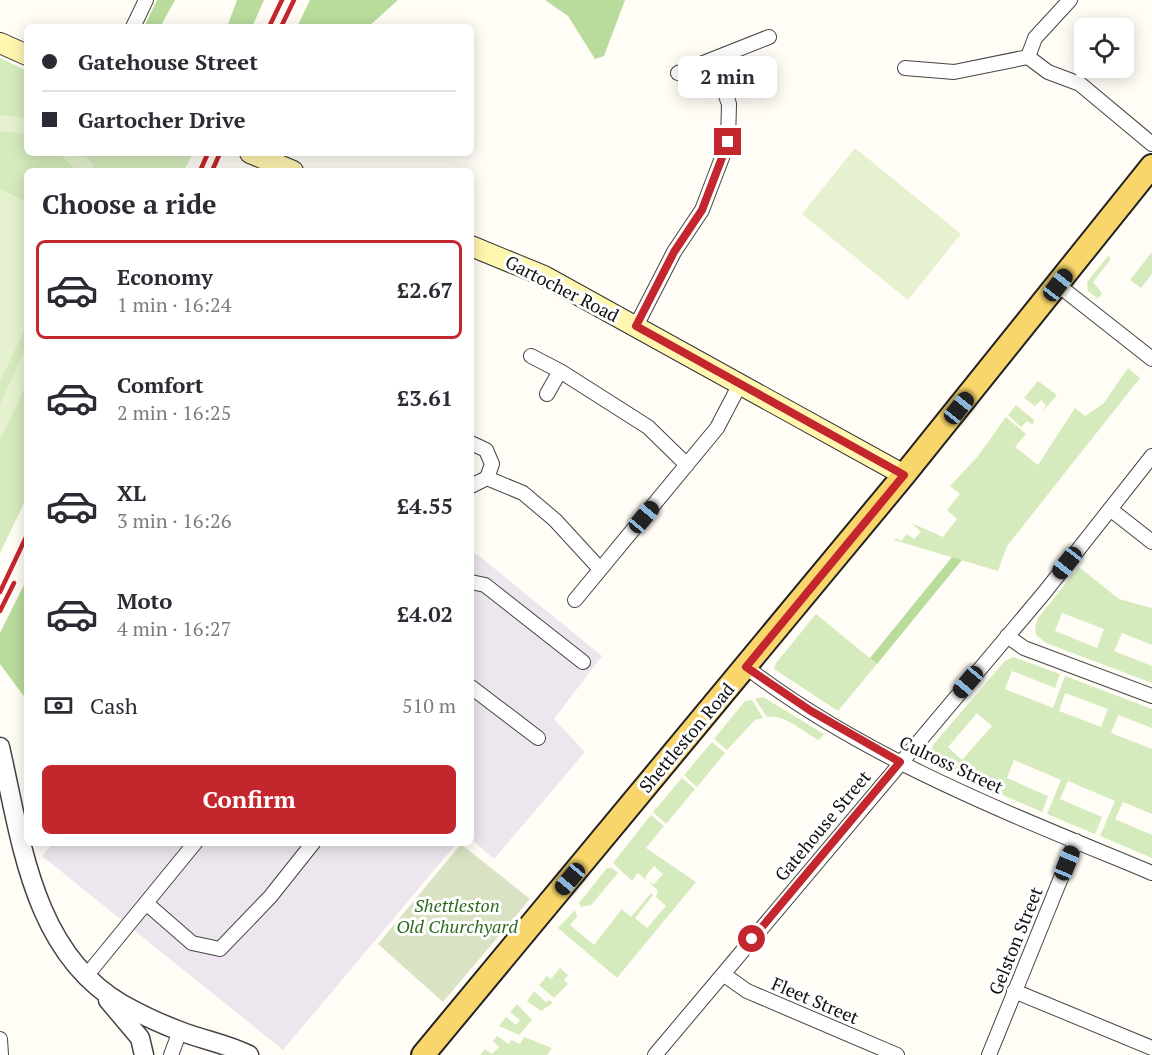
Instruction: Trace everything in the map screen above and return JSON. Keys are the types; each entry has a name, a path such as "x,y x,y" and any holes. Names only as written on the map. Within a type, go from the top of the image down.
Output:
{"main road":[{"path":"0,43 24,54"},
{"path":"257,156 286,168"},
{"name":"Shettleston Road","path":"423,1055 904,475 1152,166"},
{"name":"Gartocher Road","path":"474,247 544,276 904,475"}],"street":[{"path":"134,24 146,0"},
{"path":"1028,57 1035,38 1070,0"},
{"path":"678,73 769,37"},
{"path":"905,68 954,72 1028,57 1048,72 1080,84 1152,144"},
{"path":"636,326 674,252 702,210 728,142 729,104 713,60"},
{"path":"1058,285 1152,359"},
{"path":"531,356 560,371 648,427 687,465"},
{"path":"547,394 560,371"},
{"path":"575,600 717,428 740,384"},
{"path":"474,444 481,445 490,456 491,471 487,478 474,484"},
{"name":"Gatehouse Street","path":"655,1055 1007,636 1152,456"},
{"path":"487,478 522,493 555,520 600,568"},
{"path":"1110,509 1152,542"},
{"path":"474,583 485,585 583,662"},
{"path":"1007,636 1032,651 1152,696"},
{"name":"Culross Street","path":"746,667 826,720 900,762 952,788 1152,873"},
{"path":"474,689 538,738"},
{"path":"0,747 30,879 51,931 140,1038 144,1055"},
{"name":"Gelston Street","path":"989,1055 1076,841"},
{"path":"87,975 193,846"},
{"path":"146,903 192,943 220,949 270,897 311,846"},
{"name":"Fleet Street","path":"723,974 747,991 897,1055"},
{"path":"87,975 121,1003 180,1031 249,1055"},
{"path":"1014,992 1152,1048"},
{"path":"171,1055 180,1031"},
{"path":"0,1039 1,1055"}],"shaded area":[{"path":"474,554 478,555 602,656 554,719 585,752 494,859 474,842"},
{"path":"50,846 454,846 283,1050 42,856"}],"green space":[{"path":"157,0 175,0 162,24 145,24"},
{"path":"237,0 264,0 253,24 228,24"},
{"path":"310,0 398,0 371,24 298,24"},
{"path":"545,0 625,0 604,56 595,59 568,16"},
{"path":"0,58 24,70 24,156 192,156 186,168 24,168 24,503 0,553"},
{"path":"0,115 24,118 24,134 0,131"},
{"path":"855,148 961,234 908,300 802,214"},
{"path":"62,156 85,156 93,164 94,168 74,168"},
{"path":"0,189 24,201 24,331 0,381"},
{"path":"1152,252 1152,274 1141,288 1130,280"},
{"path":"1108,256 1111,259 1093,282 1102,293 1098,299 1088,291 1087,282"},
{"path":"24,352 24,390 0,439 0,404"},
{"path":"1128,368 1140,378 1007,546 998,571 894,540 896,538 901,541 907,534 914,539 921,532 911,523 943,537 957,519 947,510 960,494 950,486 978,456 1006,417 1026,434 1015,447 1038,465 1075,408 1085,416 1103,404"},
{"path":"1038,381 1057,395 1043,411 1046,405 1041,400 1035,406 1024,398"},
{"path":"1016,405 1034,420 1033,425 1027,421 1021,427 1008,415"},
{"path":"952,557 962,560 877,664 870,658"},
{"path":"1079,567 1119,599 1152,608 1152,645 1122,633 1114,651 1152,666 1152,683 1046,643 1036,635 1035,627 1038,618","holes":["1062,613 1104,629 1097,648 1055,631"]},
{"path":"24,585 24,696 0,664 0,633"},
{"path":"816,614 877,664 838,711 774,669 776,663"},
{"path":"1013,657 1060,674 1055,688 1012,671 1005,689 1053,708 1065,676 1152,709 1152,728 1118,715 1111,733 1152,749 1152,814 1123,802 1115,819 1152,835 1152,858 1100,836 1115,801 1068,781 1060,799 1102,817 1095,834 1047,814 1061,780 1014,760 1007,778 1048,796 1042,812 963,778 932,760 930,753 933,745 1004,662","holes":["1065,693 1108,709 1101,727 1059,711","977,713 992,726 962,760 948,747"]},
{"path":"763,697 824,734 819,740 781,718 767,717 755,699"},
{"path":"752,700 763,718 755,720 727,750 714,739 745,701"},
{"path":"712,742 725,753 697,787 684,775"},
{"path":"682,778 695,789 666,824 653,812"},
{"path":"651,815 664,826 646,848 696,882 617,978 558,928 575,910 577,917 570,925 594,945 622,909 631,917 651,893 653,895 635,918 647,928 666,906 656,897 658,890 649,883 654,884 663,874 654,866 645,877 647,881 638,873 632,881 613,863"},
{"name":"Shettleston Old Churchyard","path":"459,846 464,846 530,899 443,1002 378,944"},
{"path":"607,868 612,868 618,873 591,905 581,907 579,903"},
{"path":"560,968 568,975 564,980 568,984 554,998 539,985 547,976 551,979"},
{"path":"534,991 546,1002 549,1000 553,1003 541,1011 527,1001"},
{"path":"517,1004 532,1020 519,1035 499,1026 506,1017 516,1025 520,1020 510,1012"},
{"path":"497,1036 509,1044 511,1040 520,1044 524,1037 552,1048 547,1055 480,1055 485,1049 492,1054 499,1047 493,1041"}],"railway":[{"path":"270,24 282,0"},
{"path":"282,24 294,0"},
{"path":"201,168 207,156"},
{"path":"213,168 219,156"},
{"path":"0,592 24,541"},
{"path":"0,611 14,583"}],"route":[{"path":"728,142 702,210 674,252 636,326 904,475 746,667 811,711 900,762 752,939"}]}
